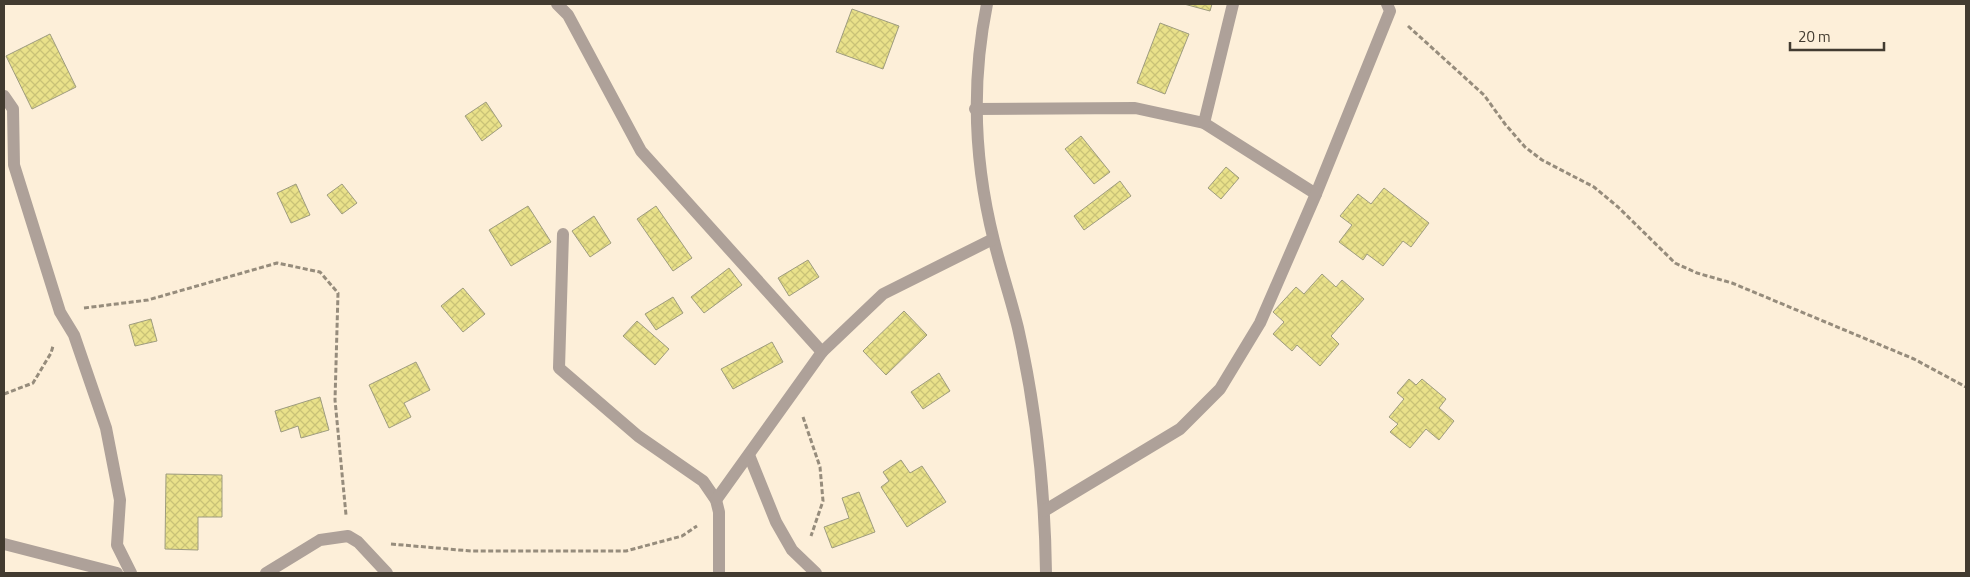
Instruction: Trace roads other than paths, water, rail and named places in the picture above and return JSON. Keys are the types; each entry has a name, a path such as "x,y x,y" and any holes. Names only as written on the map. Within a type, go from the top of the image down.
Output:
{"street":[{"path":"556,4 568,15 641,151 822,352"},
{"path":"988,4 975,109 979,165 993,239 1018,327 1030,392 1044,511 1046,573"},
{"path":"1204,123 1233,4"},
{"path":"1044,511 1180,429 1220,388 1260,323 1316,194 1389,7"},
{"path":"4,96 13,109 14,166 60,312 74,335 106,428 120,500 117,545 131,573"},
{"path":"975,109 1135,108 1204,123 1316,194"},
{"path":"563,234 559,368 638,436 703,481 717,506 719,573"},
{"path":"717,506 793,390 822,352 883,294 993,239"},
{"path":"749,455 776,522 792,550 816,573"},
{"path":"266,573 320,540 353,539 387,573"},
{"path":"4,544 117,573"}]}
